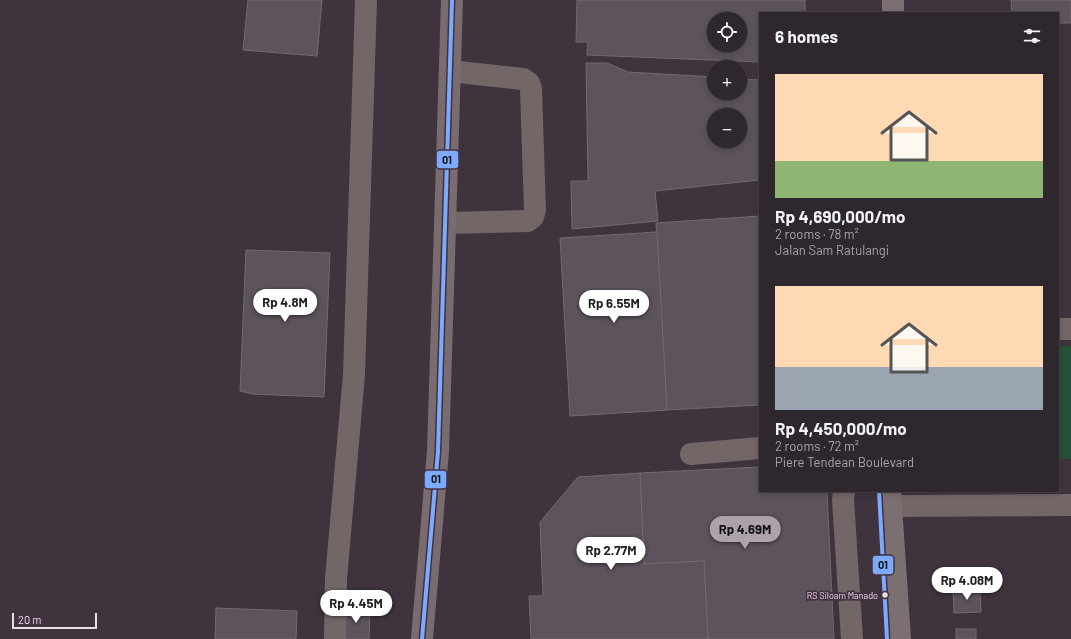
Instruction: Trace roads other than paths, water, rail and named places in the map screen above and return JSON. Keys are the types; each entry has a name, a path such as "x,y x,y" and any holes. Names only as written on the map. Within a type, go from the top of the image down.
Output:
{"highway":[{"path":"422,639 438,451 452,0"}],"main road":[{"path":"879,0 879,12"},
{"path":"893,0 893,12"},
{"path":"887,496 887,639"},
{"path":"887,496 900,639"}],"lane":[{"path":"335,639 336,579 354,374 366,0"},
{"path":"445,222 528,221 533,217 535,210 531,89 528,83 523,79 518,78 450,72"},
{"path":"1059,329 1071,329"},
{"path":"691,454 759,448"},
{"path":"844,492 843,500 852,639"},
{"path":"887,496 1071,505"}],"place":[{"name":"RS Siloam Manado","path":"885,595"}]}
